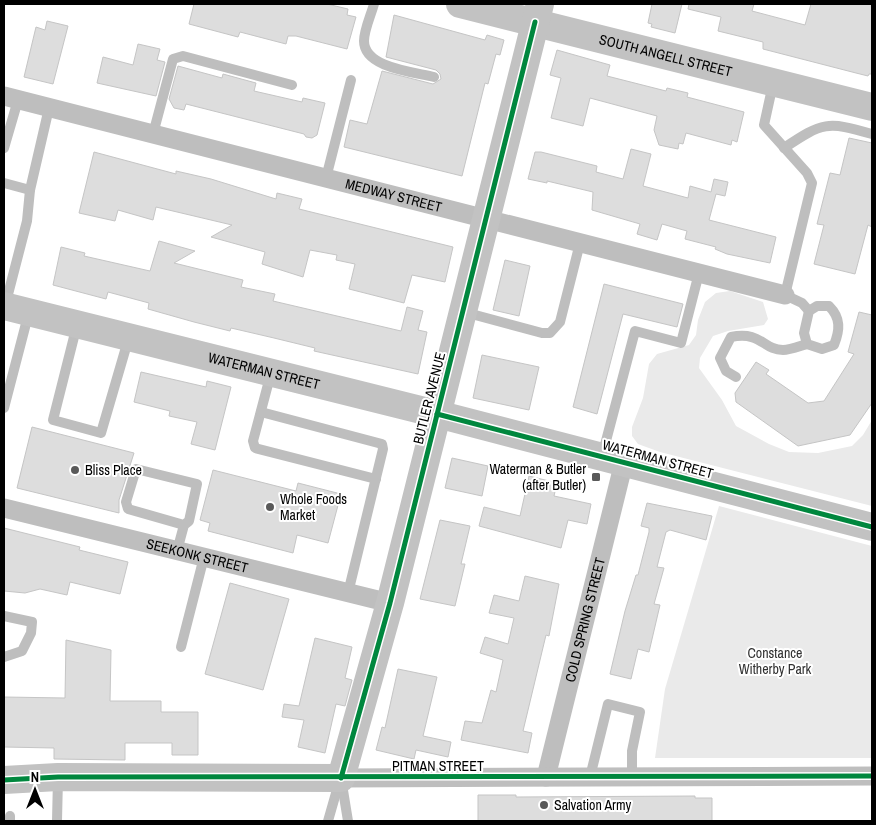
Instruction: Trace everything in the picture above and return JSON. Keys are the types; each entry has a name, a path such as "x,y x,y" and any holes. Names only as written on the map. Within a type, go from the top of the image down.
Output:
{"main road":[{"name":"SOUTH ANGELL STREET","path":"460,4 538,13 774,82 872,107"},
{"name":"BUTLER AVENUE","path":"340,778 390,603 538,13"},
{"name":"WATERMAN STREET","path":"13,308 437,414 872,526"},
{"name":"PITMAN STREET","path":"4,780 58,778 340,778"}],"street":[{"name":"MEDWAY STREET","path":"11,98 785,295"},
{"name":"COLD SPRING STREET","path":"546,777 613,459"},
{"name":"SEEKONK STREET","path":"4,508 390,603"},
{"name":"PITMAN STREET","path":"340,778 872,776"}],"lane":[{"path":"374,4 364,41 367,54 379,64 434,77"},
{"path":"153,134 173,59 183,56 292,84"},
{"path":"326,178 351,80"},
{"path":"774,82 764,122 765,129 807,173 812,183 785,295 802,304 809,311"},
{"path":"4,148 11,98"},
{"path":"4,408 13,308 30,190 49,108"},
{"path":"784,148 822,126 837,125 872,134"},
{"path":"4,183 30,190"},
{"path":"463,312 542,333 550,333 560,322 580,243"},
{"path":"613,459 635,331 681,343 699,274"},
{"path":"736,378 726,371 720,358 731,337 743,334 758,338 771,346 783,350 807,344 822,350 834,345 838,333 838,320 829,306 816,306 809,311 804,333 807,344"},
{"path":"78,324 53,420 101,433 129,337"},
{"path":"271,372 254,441 254,448 376,479"},
{"path":"261,412 382,444 383,449 348,593"},
{"path":"177,551 184,525 189,521 197,488 195,482 136,469 126,502 128,509 184,525"},
{"path":"181,647 204,557"},
{"path":"4,616 32,622 31,632 22,651 4,657"},
{"path":"590,777 608,704 640,712 632,751 632,777"},
{"path":"57,821 58,778"},
{"path":"328,821 340,778"},
{"path":"340,778 348,821"}],"green space":[{"path":"730,291 763,302 768,319 764,325 728,331 713,336 700,358 699,368 722,400 736,426 769,444 789,452 818,453 852,446 863,435 872,420 872,506 660,452 638,444 632,436 632,427 643,398 649,364 657,354 689,345 696,335 698,320 705,302 716,293"},
{"name":"Constance Witherby Park","path":"719,506 872,546 872,758 655,758 665,689"}],"building":[{"path":"194,4 327,4 348,9 347,15 356,17 347,49 296,36 288,36 286,44 240,32 238,37 189,24"},
{"path":"652,4 682,4 675,33 651,27 652,24 648,23"},
{"path":"689,4 754,4 752,11 805,25 811,4 872,4 872,74 868,76 763,49 763,42 718,31 721,17 688,9"},
{"path":"394,15 485,40 487,35 504,40 500,55 496,54 488,84 485,83 462,176 344,147 350,120 367,124 382,71 433,84 441,79 440,74 436,70 386,57"},
{"path":"47,21 68,26 53,84 24,77 36,27 45,30"},
{"path":"138,44 160,49 157,60 165,62 156,96 97,83 103,57 133,65"},
{"path":"557,50 610,65 607,76 666,91 667,88 688,93 687,97 744,112 737,142 732,140 731,145 686,133 683,144 679,143 678,149 659,145 654,130 657,116 590,98 583,126 551,118 561,78 550,75"},
{"path":"178,66 222,78 223,74 256,83 254,91 302,102 303,98 325,103 317,135 312,138 306,137 304,134 186,104 184,110 174,108 169,99"},
{"path":"849,138 872,143 872,227 868,225 855,274 814,264 824,225 817,224 830,173 840,175"},
{"path":"631,149 651,154 643,186 688,198 690,186 711,192 714,179 728,182 725,196 716,194 709,220 776,237 770,263 727,254 715,249 716,247 685,239 687,231 662,224 657,240 637,234 640,224 592,210 593,192 547,181 547,183 528,179 535,152 541,152 597,166 596,172 623,179"},
{"path":"94,152 176,174 176,171 211,179 276,199 277,193 302,199 299,209 453,247 445,282 412,275 404,303 349,289 355,264 336,260 337,255 310,250 303,277 262,264 265,252 211,237 232,225 156,207 153,220 118,210 115,221 79,213"},
{"path":"159,241 195,251 174,263 243,280 241,287 275,294 273,301 401,331 407,307 423,311 418,330 427,332 418,374 314,351 315,348 231,328 230,331 194,322 148,309 149,303 108,292 106,299 53,285 61,247 85,253 84,256 150,271"},
{"path":"505,260 530,266 519,316 493,310"},
{"path":"604,284 683,304 677,327 623,314 597,414 573,407"},
{"path":"859,312 872,315 872,403 850,435 798,446 736,402 735,393 756,362 769,370 766,374 808,403 824,401 854,354 848,352"},
{"path":"482,355 539,367 529,410 473,398"},
{"path":"141,372 206,387 207,381 231,387 215,450 191,444 197,422 169,416 170,411 134,402"},
{"name":"Bliss Place","path":"32,427 134,453 119,500 119,513 17,488"},
{"path":"452,458 488,466 482,496 445,488"},
{"name":"Whole Foods Market","path":"213,470 296,491 298,483 341,494 328,543 297,535 293,553 208,531 210,523 200,520"},
{"path":"529,476 557,483 554,496 591,504 587,524 568,520 561,548 479,526 484,507 520,516"},
{"path":"647,503 712,516 706,540 670,530 666,532 657,567 664,568 654,604 660,605 649,652 638,649 631,679 610,674 625,611 636,575 638,575 649,532 649,528 641,526"},
{"path":"440,520 470,526 461,564 465,564 455,606 420,599"},
{"path":"4,528 80,547 79,550 128,562 120,594 70,582 67,595 40,589 25,593 4,591"},
{"path":"525,576 559,584 549,636 546,635 523,731 532,733 528,753 461,740 465,721 482,723 491,690 496,692 503,660 480,653 485,637 508,644 514,618 489,613 494,595 519,601"},
{"path":"230,583 289,599 263,690 205,674"},
{"path":"315,638 352,647 345,678 352,680 345,706 336,704 325,753 298,747 304,720 282,717 284,704 299,706"},
{"path":"66,640 111,650 110,701 161,701 161,712 198,712 198,755 172,755 172,743 125,743 125,760 54,759 54,748 4,747 4,697 65,698"},
{"path":"398,669 437,677 423,736 451,742 448,757 416,750 414,759 376,750 382,727 385,728"},
{"path":"478,795 516,795 516,797 695,796 695,798 712,798 712,821 478,821"}],"cycle path":[{"path":"341,778 390,603 535,22"},
{"path":"437,414 872,527"},
{"path":"4,780 58,777 872,776"}],"place":[{"name":"Bliss Place","path":"75,470"},
{"name":"Waterman & Butler (after Butler)","path":"596,477"},
{"name":"Whole Foods Market","path":"270,507"},
{"name":"Salvation Army","path":"544,805"}]}
